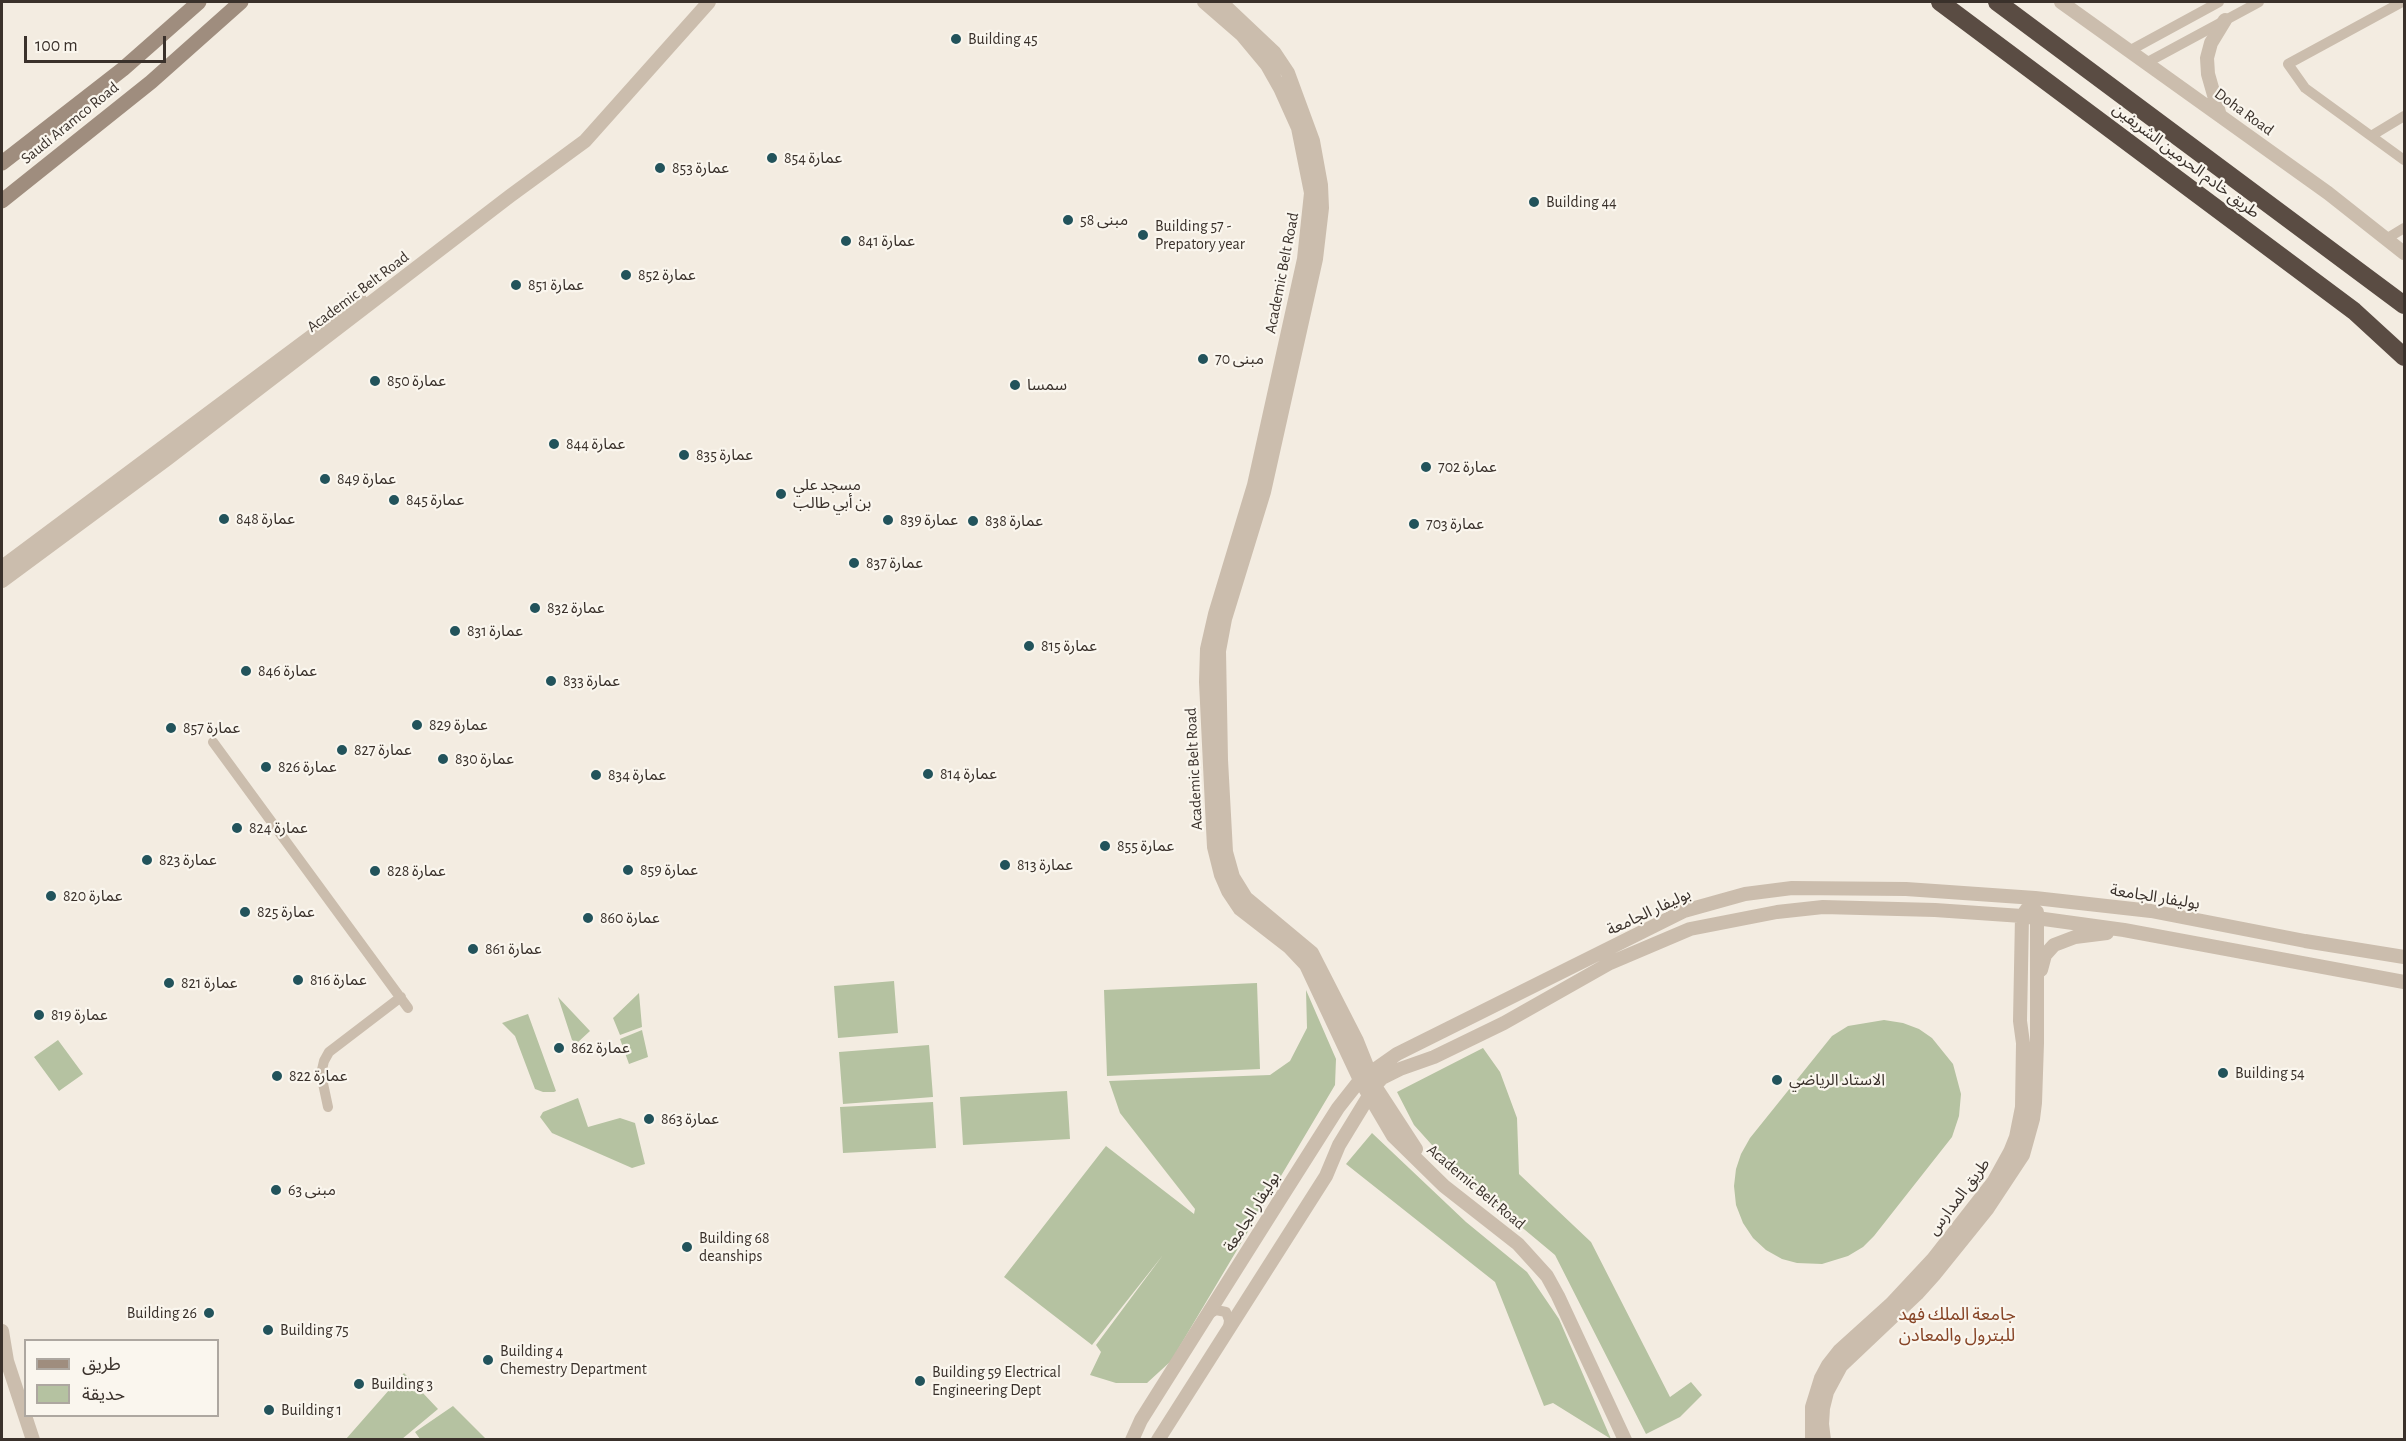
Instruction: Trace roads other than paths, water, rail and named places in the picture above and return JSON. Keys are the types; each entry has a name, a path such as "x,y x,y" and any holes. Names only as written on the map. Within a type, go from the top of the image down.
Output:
{"highway":[{"path":"1933,2 1989,38"},
{"name":"طريق خادم الحرمين الشريفين","path":"1940,2 2344,304 2404,357"},
{"name":"طريق خادم الحرمين الشريفين","path":"1997,2 2404,304"}],"main road":[{"name":"Saudi Aramco Road","path":"2,163 123,69 199,2"},
{"name":"Saudi Aramco Road","path":"2,201 151,82 241,2"}],"street":[{"name":"Academic Belt Road","path":"2,567 567,147 589,128 700,2"},
{"name":"Academic Belt Road","path":"2,581 585,141 709,2"},
{"name":"Academic Belt Road","path":"1204,2 1242,35 1267,66 1280,88 1298,128 1311,193 1309,229 1304,259 1249,506 1215,614 1207,649 1206,682 1214,847 1221,875 1240,909 1289,947 1306,965 1394,1136 1444,1186 1518,1244 1547,1276 1612,1407 1625,1440"},
{"name":"Academic Belt Road","path":"1221,2 1274,52 1288,73 1313,141 1321,185 1322,208 1316,259 1264,492 1225,619 1219,651 1226,852 1233,877 1246,898 1312,953 1357,1041 1368,1083 1421,1155 1496,1220 1519,1236 1546,1263 1579,1322 1635,1440"},
{"name":"Doha Road","path":"2061,2 2328,193 2404,253"},
{"path":"2146,63 2259,2"},
{"path":"2402,2 2288,64 2305,88 2404,160"},
{"path":"2129,51 2210,3"},
{"path":"2220,116 2208,74 2207,58 2211,43 2225,20"},
{"path":"2371,136 2404,116"},
{"path":"2386,239 2404,228"},
{"path":"213,742 408,1008"},
{"name":"بوليفار الجامعة","path":"1132,1440 1206,1316 1338,1108 1368,1083 1397,1054 1684,911 1744,894 1792,888 1906,889 2035,898 2151,911 2305,941 2404,957"},
{"path":"2022,916 2035,898"},
{"path":"1824,1440 1823,1408 1827,1392 1841,1366 1934,1275 1994,1201 2023,1155 2035,1103 2038,984 2035,898"},
{"name":"بوليفار الجامعة","path":"1158,1440 1326,1176 1368,1083 1434,1057 1504,1023 1610,963 1690,929 1767,914 1823,907 1935,910 2022,916 2037,920 2124,930 2404,982"},
{"path":"1684,911 1690,929"},
{"name":"طريق المدارس","path":"1812,1440 1812,1407 1818,1386 1828,1365 1839,1351 1892,1304 1933,1259 1994,1181 2010,1152 2016,1137 2022,1107 2023,1043 2020,1021 2022,916"},
{"path":"2038,984 2045,956 2054,945 2075,937 2124,930"},
{"path":"328,1107 321,1074 324,1061 330,1052 401,997"},
{"path":"1206,1316 1216,1310 1226,1312 1229,1320 1228,1328"},
{"path":"2,1331 12,1378 24,1413"},
{"path":"2,1373 24,1440"},
{"path":"25,1417 33,1440"}],"place":[{"name":"Building 45","path":"956,39"},
{"name":"عمارة 854","path":"772,158"},
{"name":"عمارة 853","path":"660,168"},
{"name":"Building 44","path":"1534,202"},
{"name":"مبنى 58","path":"1068,220"},
{"name":"Building 57 - Prepatory year","path":"1143,235"},
{"name":"عمارة 841","path":"846,241"},
{"name":"عمارة 852","path":"626,275"},
{"name":"عمارة 851","path":"516,285"},
{"name":"مبنى 70","path":"1203,359"},
{"name":"عمارة 850","path":"375,381"},
{"name":"سمسا","path":"1015,385"},
{"name":"عمارة 844","path":"554,444"},
{"name":"عمارة 835","path":"684,455"},
{"name":"عمارة 702","path":"1426,467"},
{"name":"عمارة 849","path":"325,479"},
{"name":"مسجد علي بن أبي طالب","path":"781,494"},
{"name":"عمارة 845","path":"394,500"},
{"name":"عمارة 848","path":"224,519"},
{"name":"عمارة 839","path":"888,520"},
{"name":"عمارة 838","path":"973,521"},
{"name":"عمارة 703","path":"1414,524"},
{"name":"عمارة 837","path":"854,563"},
{"name":"عمارة 832","path":"535,608"},
{"name":"عمارة 831","path":"455,631"},
{"name":"عمارة 815","path":"1029,646"},
{"name":"عمارة 846","path":"246,671"},
{"name":"عمارة 833","path":"551,681"},
{"name":"عمارة 829","path":"417,725"},
{"name":"عمارة 857","path":"171,728"},
{"name":"عمارة 827","path":"342,750"},
{"name":"عمارة 830","path":"443,759"},
{"name":"عمارة 826","path":"266,767"},
{"name":"عمارة 814","path":"928,774"},
{"name":"عمارة 834","path":"596,775"},
{"name":"عمارة 824","path":"237,828"},
{"name":"عمارة 855","path":"1105,846"},
{"name":"عمارة 823","path":"147,860"},
{"name":"عمارة 813","path":"1005,865"},
{"name":"عمارة 859","path":"628,870"},
{"name":"عمارة 828","path":"375,871"},
{"name":"عمارة 820","path":"51,896"},
{"name":"عمارة 825","path":"245,912"},
{"name":"عمارة 860","path":"588,918"},
{"name":"عمارة 861","path":"473,949"},
{"name":"عمارة 816","path":"298,980"},
{"name":"عمارة 821","path":"169,983"},
{"name":"عمارة 819","path":"39,1015"},
{"name":"عمارة 862","path":"559,1048"},
{"name":"Building 54","path":"2223,1073"},
{"name":"عمارة 822","path":"277,1076"},
{"name":"الاستاد الرياضي","path":"1777,1080"},
{"name":"عمارة 863","path":"649,1119"},
{"name":"مبنى 63","path":"276,1190"},
{"name":"Building 68 deanships","path":"687,1247"},
{"name":"Building 26","path":"209,1313"},
{"name":"Building 75","path":"268,1330"},
{"name":"Building 4 Chemestry Department","path":"488,1360"},
{"name":"Building 59 Electrical Engineering Dept","path":"920,1381"},
{"name":"Building 3","path":"359,1384"},
{"name":"Building 1","path":"269,1410"}],"district":[{"name":"جامعة الملك فهد للبترول والمعادن","path":"1957,1325"}]}
